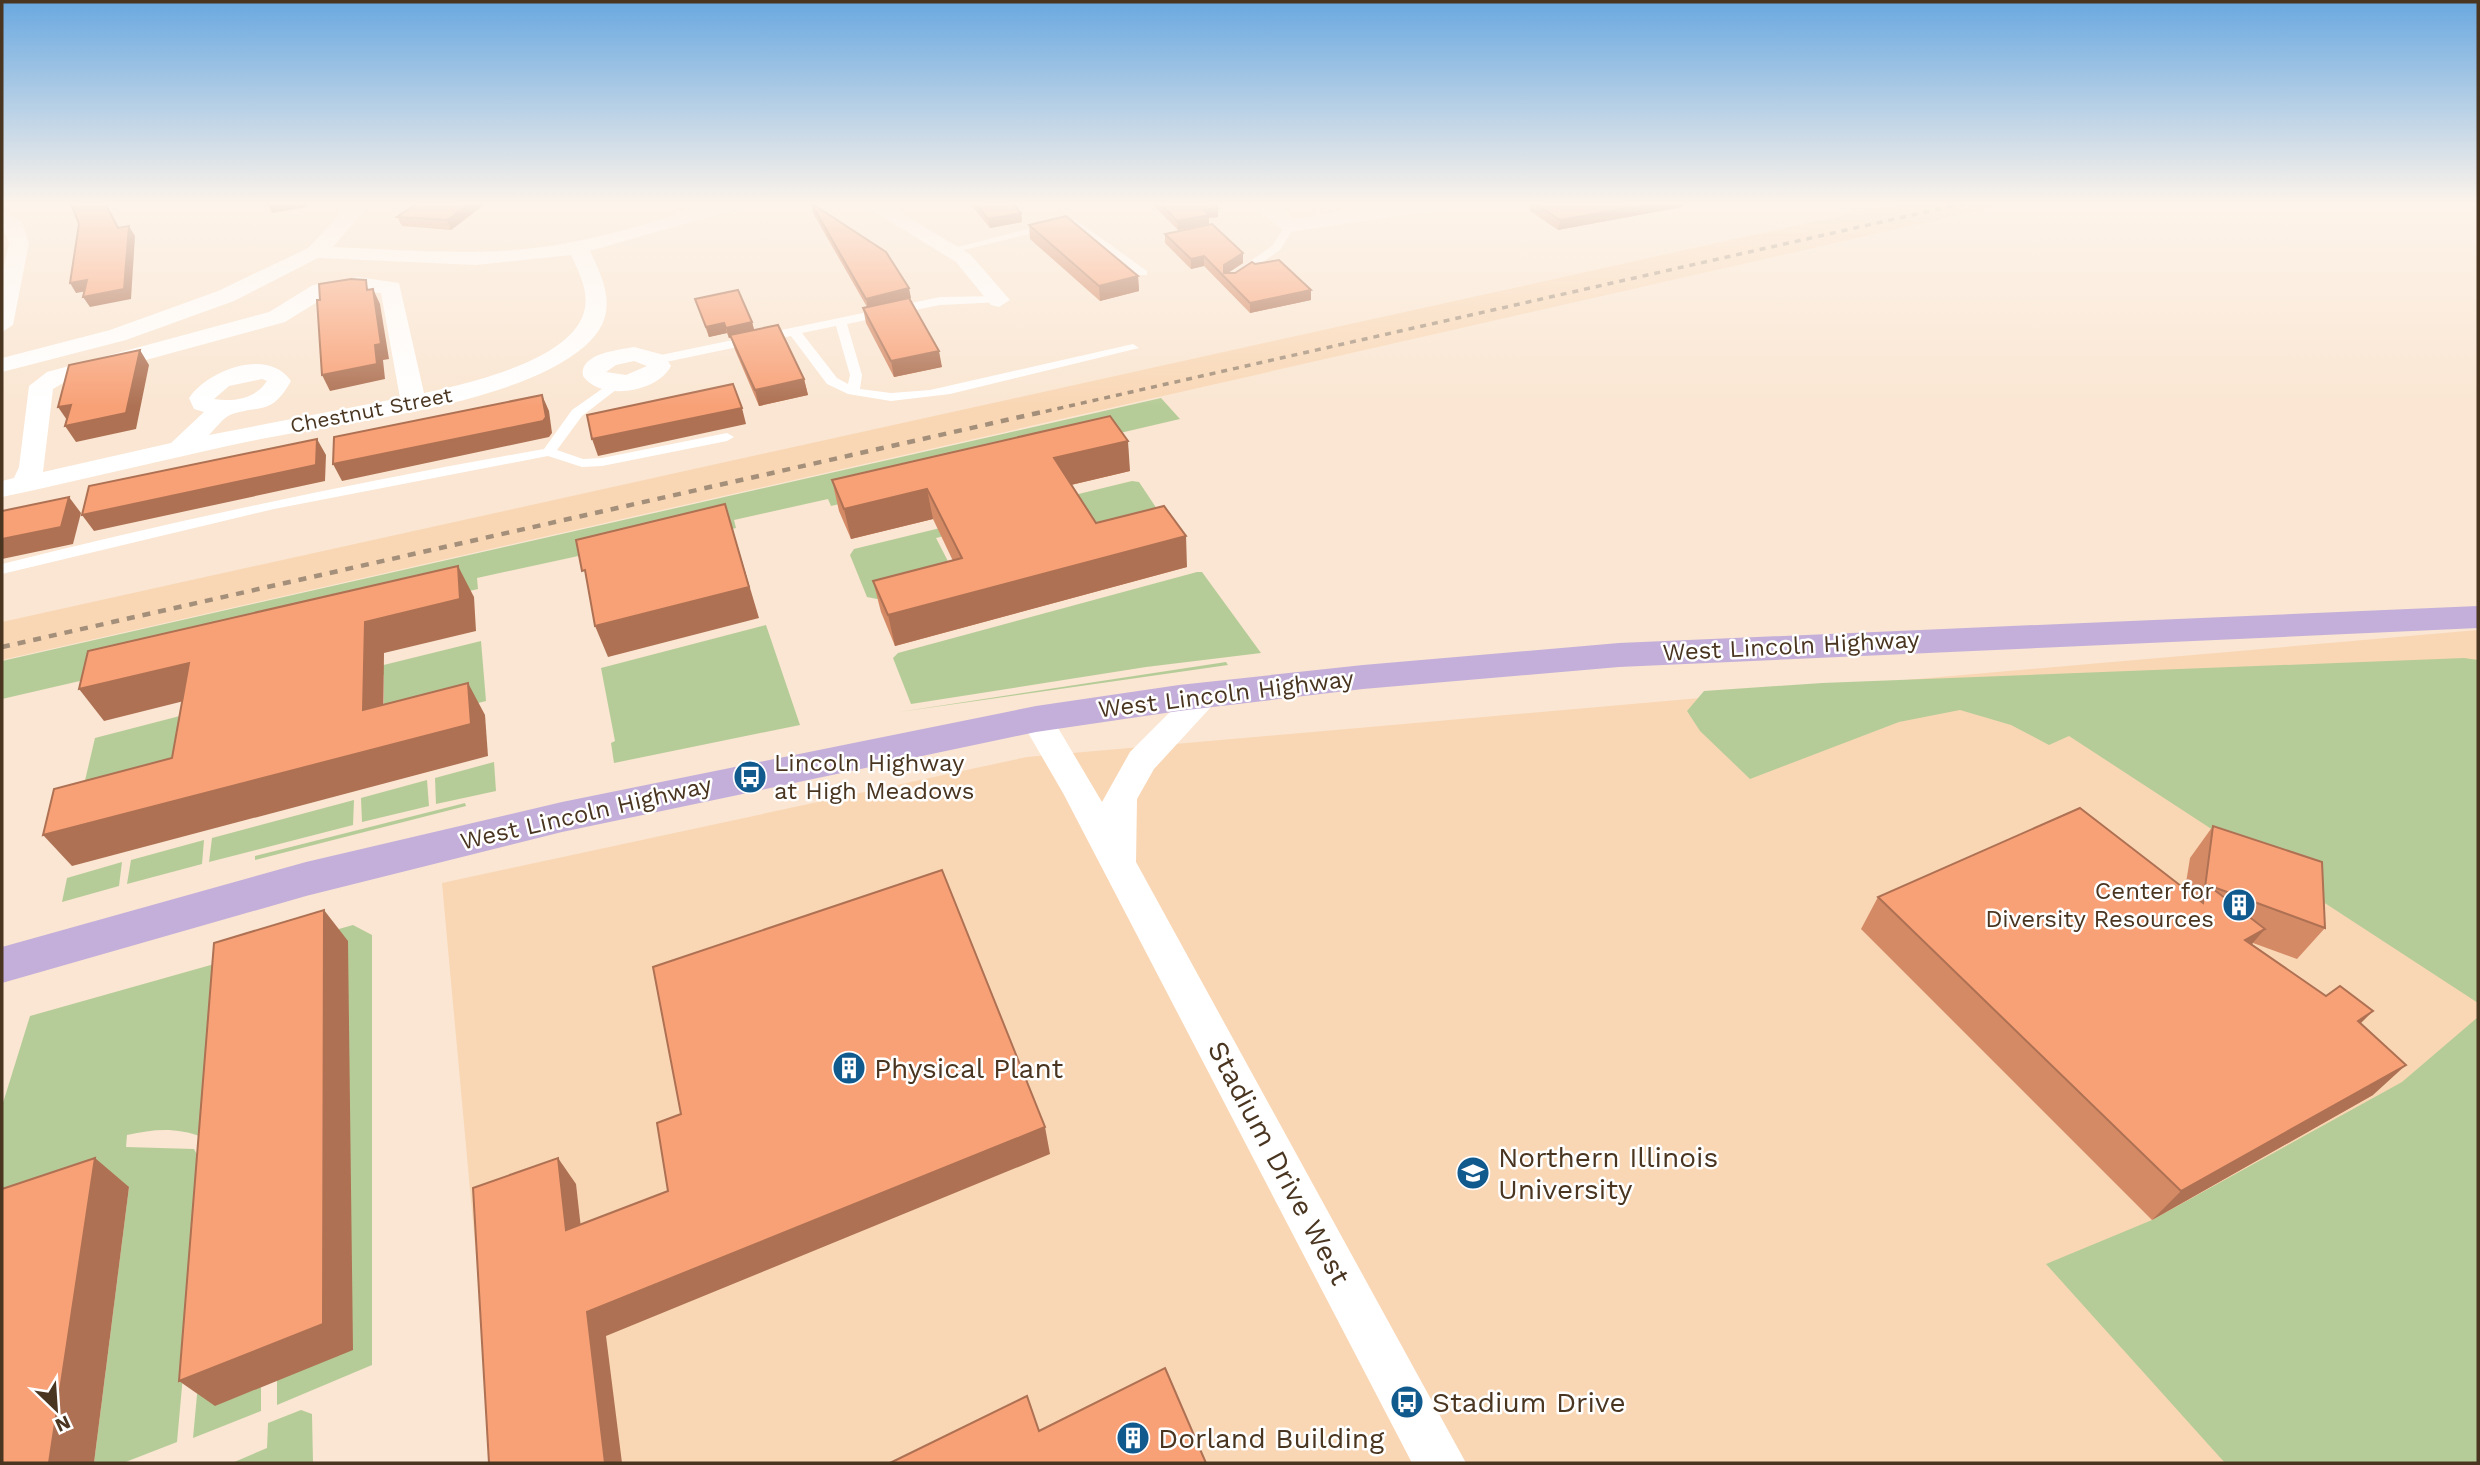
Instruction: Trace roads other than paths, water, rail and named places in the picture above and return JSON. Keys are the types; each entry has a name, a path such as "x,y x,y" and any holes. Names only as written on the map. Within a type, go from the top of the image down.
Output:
{"main road":[{"name":"West Lincoln Highway","path":"2,965 306,879 506,830 694,788 1036,719 1206,695 1363,677 1619,655 2476,619"}],"street":[{"path":"2,325 14,269"},
{"path":"2,365 157,323 226,296 280,269"},
{"name":"Chestnut Street","path":"14,487 495,382 556,356 586,331 594,319 598,300 586,269"},
{"path":"973,269 999,300"},
{"path":"14,487 32,467 41,386 56,377 277,317 309,295 339,286 376,284 391,288 412,402"},
{"path":"556,356 599,364 634,354 656,360 659,366 652,375 616,383 595,376 594,370 599,364"},
{"path":"180,449 221,409"},
{"path":"1118,863 1120,799 1142,761 1206,695"},
{"name":"Stadium Drive West","path":"1036,719 1054,745 1440,1463"}],"lane":[{"path":"1138,269 1143,273"},
{"path":"1230,279 1244,269"},
{"path":"656,360 940,301 999,300"},
{"path":"840,321 856,375 853,391"},
{"path":"793,330 832,381 869,397 891,398 937,392 1133,348"},
{"path":"549,452 577,413 616,383"},
{"path":"2,569 272,504 549,452 582,463 602,462 727,437"}],"railway":[{"path":"1034,414 1672,269"},
{"path":"2,647 1042,412"}],"place":[{"name":"Lincoln Highway at High Meadows","path":"750,777"},
{"name":"Center for Diversity Resources","path":"2239,905"},
{"name":"Physical Plant","path":"849,1068"},
{"name":"Northern Illinois University","path":"1473,1173"},
{"name":"Stadium Drive","path":"1407,1402"},
{"name":"Dorland Building","path":"1133,1438"}]}
